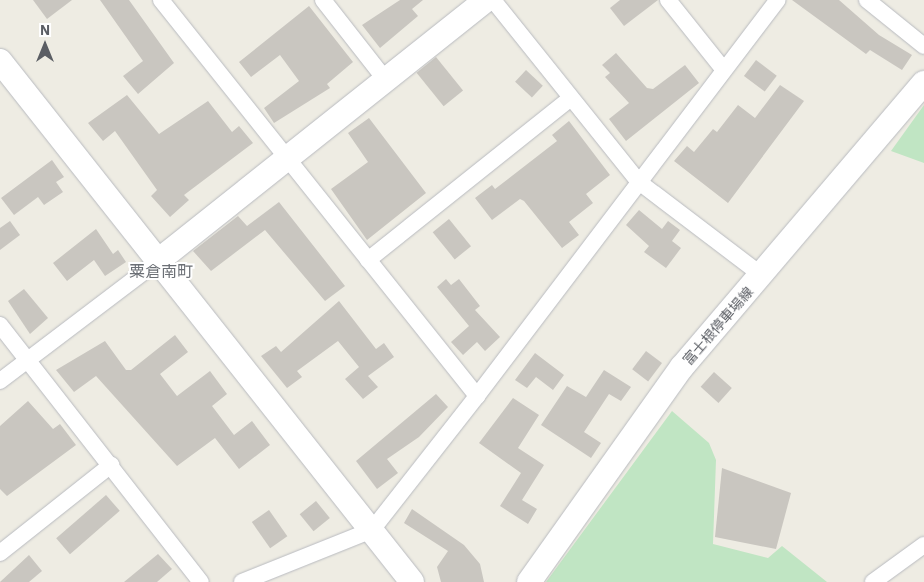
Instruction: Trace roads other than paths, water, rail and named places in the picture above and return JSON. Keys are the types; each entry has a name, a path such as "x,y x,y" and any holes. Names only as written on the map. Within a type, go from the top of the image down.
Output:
{"street":[{"path":"161,0 286,160 477,396"},
{"path":"323,0 385,79"},
{"path":"0,381 158,261 486,0"},
{"path":"493,0 570,99 639,182 763,276"},
{"path":"668,0 723,70"},
{"path":"242,582 372,530 477,396 778,0"},
{"path":"867,0 924,46"},
{"path":"0,61 412,582"},
{"name":"富士根停車場線","path":"529,582 682,367 763,276 924,83"},
{"path":"368,260 570,99"},
{"path":"0,325 201,582"},
{"path":"0,553 111,465"},
{"path":"873,582 924,545"}],"district":[{"name":"粟倉南町","path":"161,271"}]}
